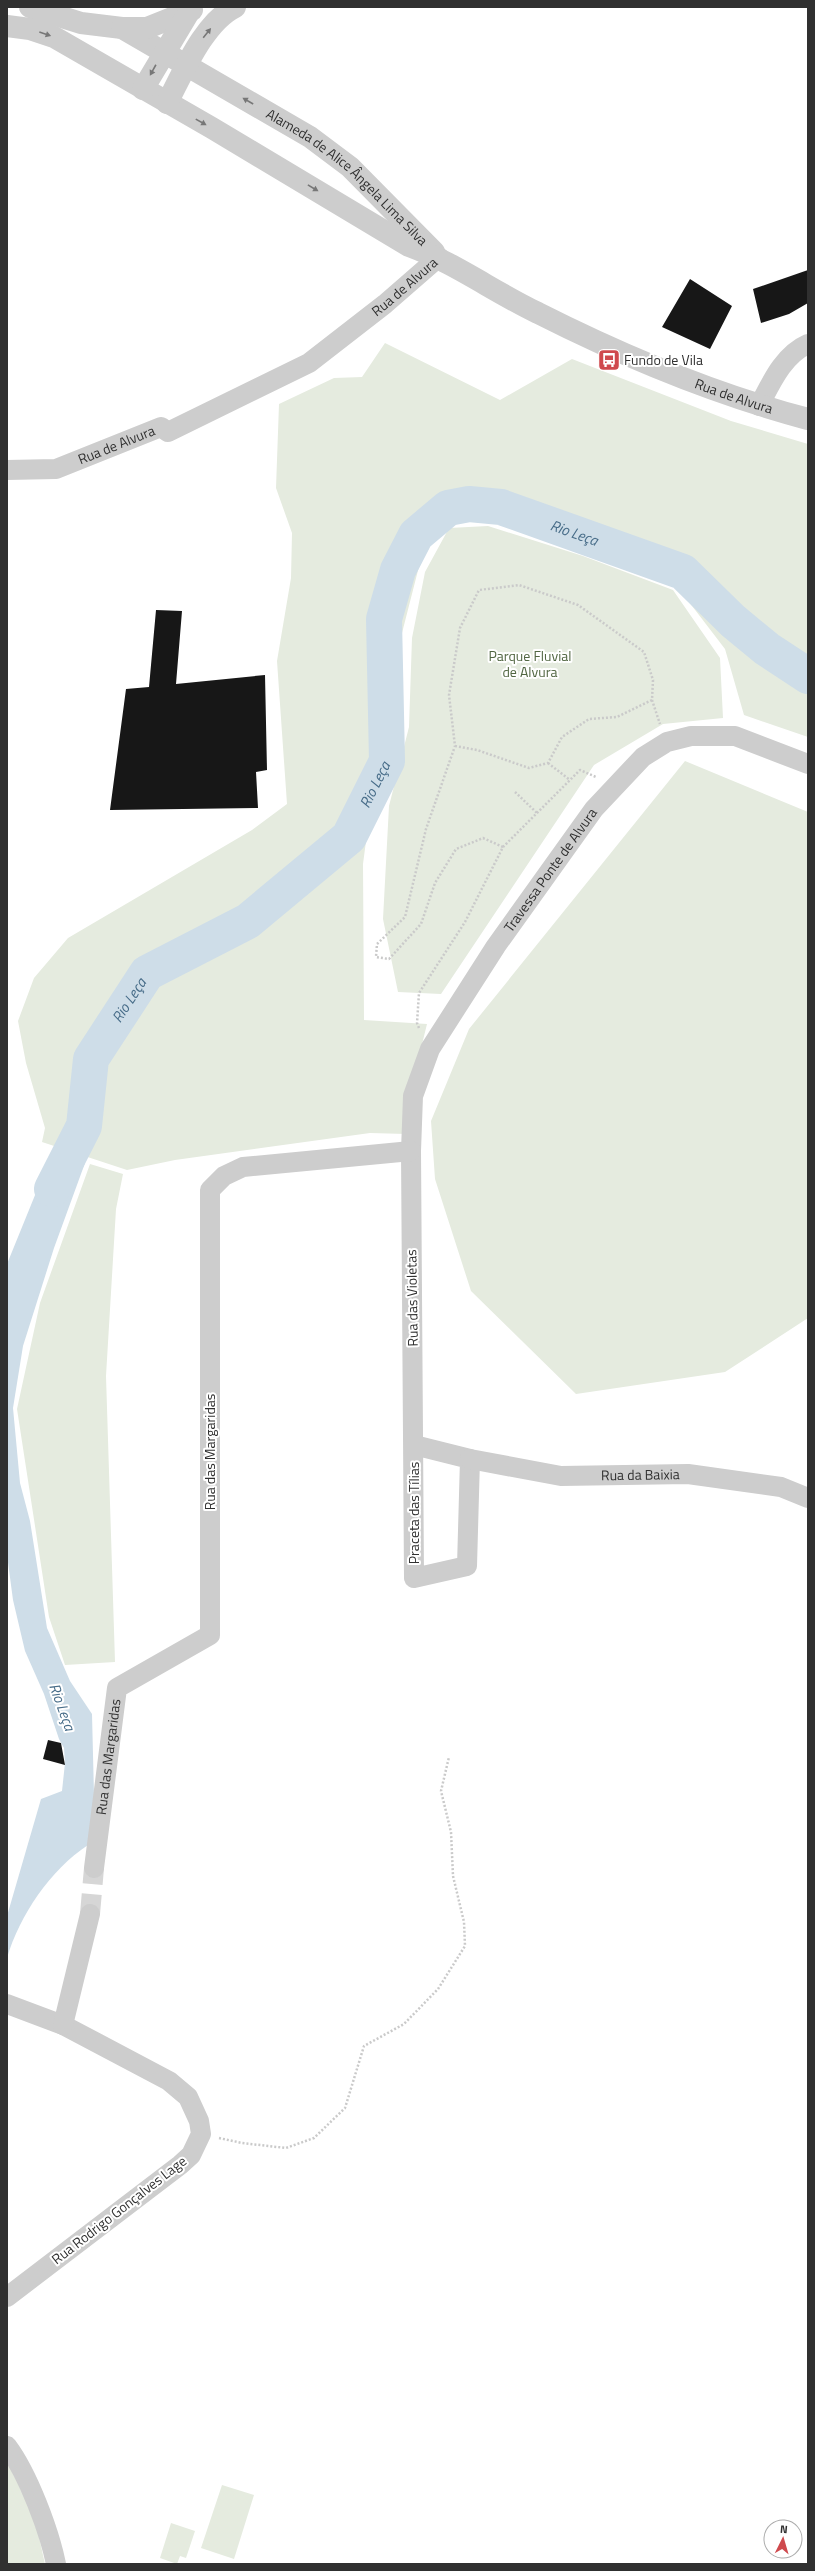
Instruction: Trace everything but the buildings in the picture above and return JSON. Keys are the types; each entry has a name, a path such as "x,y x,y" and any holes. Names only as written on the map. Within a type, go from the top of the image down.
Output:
{"street":[{"name":"Alameda de Alice Ângela Lima Silva","path":"30,7 81,23 122,28 310,137 350,166 439,257"},
{"path":"167,103 187,65 206,34 227,11 235,7"},
{"path":"122,28 147,28 194,10"},
{"path":"143,89 164,51 194,10"},
{"name":"Alameda de Alice Ângela Lima Silva","path":"7,26 30,28 54,36 409,246 439,257"},
{"name":"Rua de Alvura","path":"7,470 56,469 160,426 168,432 309,363 385,304 439,257 537,313 618,352 692,382 759,406 808,419"},
{"path":"759,406 787,360 800,348 808,344"},
{"name":"Travessa Ponte de Alvura","path":"411,1151 413,1096 430,1048 496,946 615,785 643,757 667,742 691,736 735,736 808,764"},
{"name":"Rua das Violetas","path":"411,1151 414,1445"},
{"name":"Rua das Margaridas","path":"94,1868 116,1688 210,1635 210,1190 224,1176 243,1167 411,1151"},
{"name":"Praceta das Tílias","path":"414,1445 470,1458 467,1566 414,1578 414,1445"},
{"name":"Rua da Baixia","path":"470,1458 561,1476 688,1474 781,1487 808,1498"},
{"path":"63,2025 90,1914"},
{"path":"15,2006 63,2025 169,2081 188,2097 199,2121 201,2134"},
{"name":"Rua Rodrigo Gonçalves Lage","path":"7,2297 180,2165 191,2155 201,2134"},
{"path":"7,2446 14,2456 42,2518 56,2564"}],"path":[{"path":"503,847 483,838 456,849 435,883 421,924 389,959 376,957 377,944 405,916 426,829 455,746 450,688 460,628 479,590 519,585 578,605 644,652 653,680 652,700 667,742"},
{"path":"455,746 477,750 529,768 548,763 562,737 589,719 617,717 652,700"},
{"path":"548,763 570,780"},
{"path":"430,1048 417,1023 419,993 465,922 503,847 580,770 615,785"},
{"path":"515,792 537,813"},
{"path":"201,2134 242,2143 286,2148 314,2138 345,2108 364,2046 404,2024 438,1989 466,1946 464,1922 453,1876 451,1832 441,1791 449,1757"}],"green space":[{"path":"385,343 500,400 572,359 731,421 808,444 808,737 744,715 725,649 676,585 501,520 458,518 425,543 402,633 391,772 368,826 363,864 364,1020 427,1024 410,1093 406,1134 370,1133 175,1160 127,1170 42,1142 45,1128 26,1063 18,1021 34,978 68,938 252,830 287,804 277,661 291,578 292,533 276,488 279,404 334,378 362,377"},
{"name":"Parque Fluvial de Alvura","path":"488,526 583,556 673,590 720,658 723,718 663,724 594,765 441,994 398,992 383,919 389,806 409,727 412,638 425,572 449,528"},
{"path":"685,761 808,812 808,1318 725,1372 576,1394 471,1291 435,1179 431,1121 469,1029"},
{"path":"90,1164 123,1174 116,1209 106,1376 115,1662 65,1665 49,1617 17,1409 40,1303"},
{"path":"7,2461 35,2519 45,2564 7,2564"},
{"path":"222,2485 254,2495 234,2559 201,2548"},
{"path":"171,2523 195,2531 186,2558 180,2556 177,2564 160,2558"}],"water":[{"path":"66,1130 85,1163 54,1248 23,1346 13,1408 20,1483 30,1521 47,1628 70,1681 92,1714 94,1795 88,1845 61,1867 38,1895 20,1926 7,1958 7,1916 41,1799 62,1791 65,1763 64,1748 59,1739 44,1694 25,1651 13,1600 7,1555 7,1264 44,1173"}],"waterway":[{"name":"Rio Leça","path":"52,1189 84,1126 91,1059 147,973 248,921 349,837 387,761 384,619 398,570 416,535 448,508 469,504 501,507 683,572 733,621 767,649 808,676"}],"tunnel":[{"path":"90,1914 94,1868"}],"place":[{"name":"Fundo de Vila","path":"609,360"}]}
